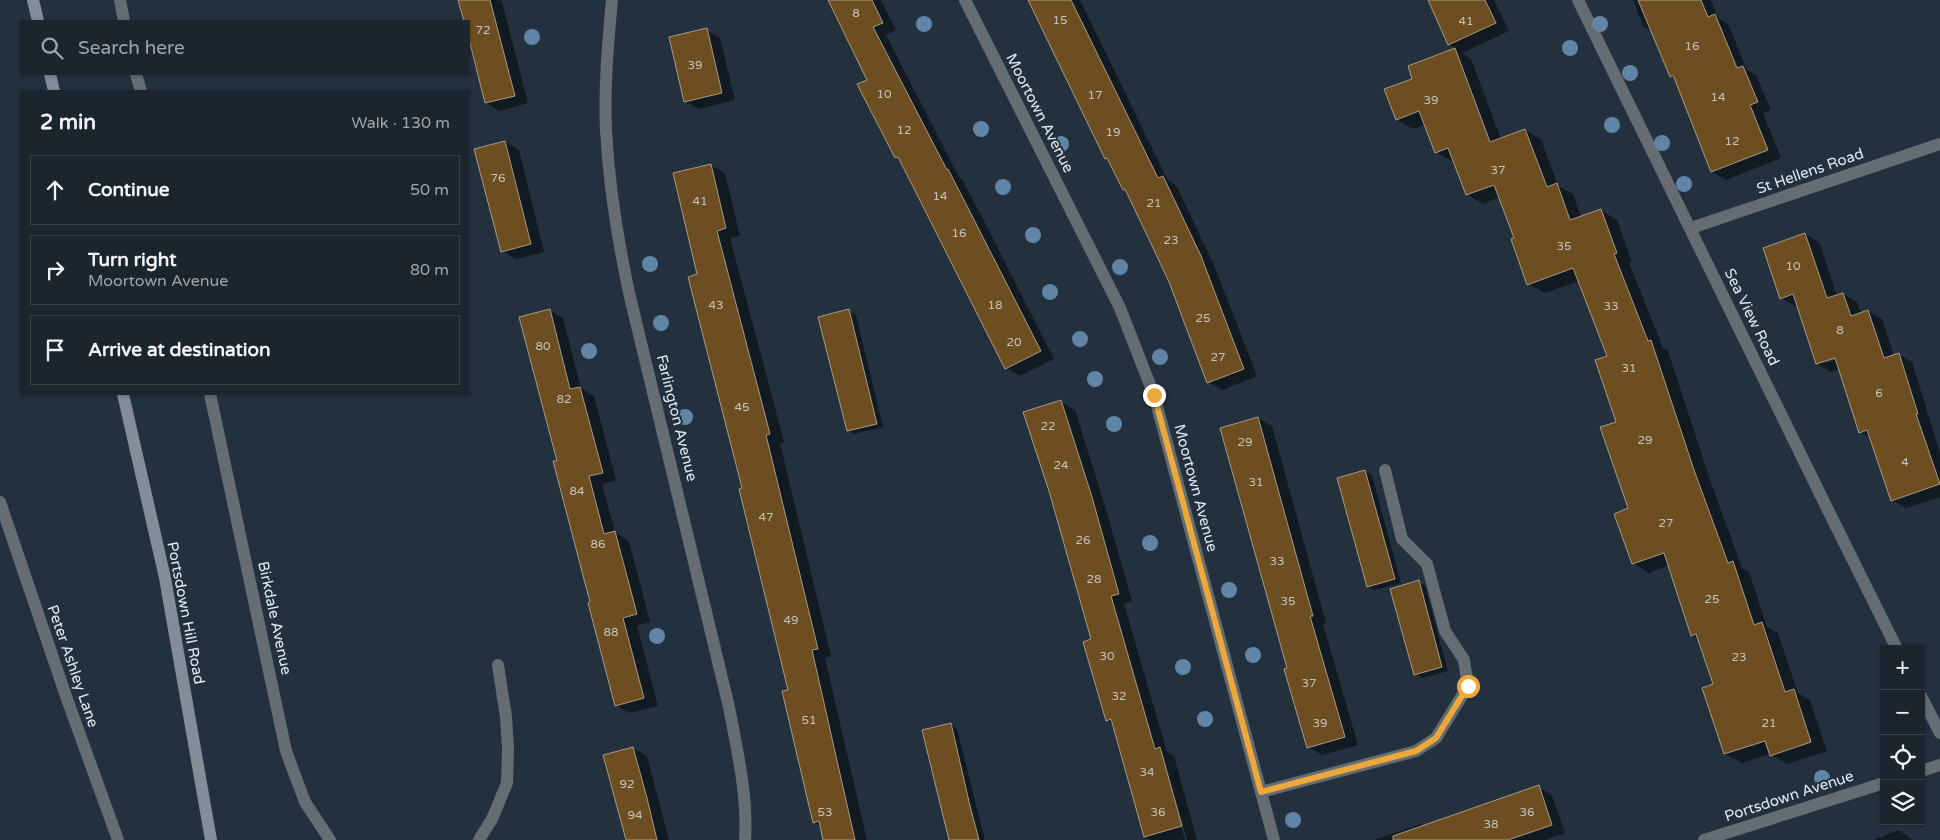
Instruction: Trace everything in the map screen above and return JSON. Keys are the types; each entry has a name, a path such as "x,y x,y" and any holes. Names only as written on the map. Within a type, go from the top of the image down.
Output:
{"main road":[{"path":"33,0 38,20"},
{"path":"50,75 54,90"},
{"name":"Portsdown Hill Road","path":"123,395 164,578 210,840"}],"street":[{"path":"120,0 124,20"},
{"name":"Farlington Avenue","path":"612,0 606,67 606,130 613,205 630,297 730,707 740,771 746,829 745,840"},
{"name":"Moortown Avenue","path":"965,0 1120,308 1154,395 1274,840"},
{"name":"Sea View Road","path":"1578,0 1895,645"},
{"path":"136,75 140,90"},
{"name":"St Hellens Road","path":"1691,228 1940,144"},
{"name":"Birkdale Avenue","path":"210,395 286,750 305,802 330,840"},
{"path":"1261,792 1416,751 1436,738 1468,686 1464,660 1445,631 1427,564 1402,539 1385,470"},
{"name":"Peter Ashley Lane","path":"0,502 67,699 118,840"},
{"path":"479,840 492,819 507,783 508,749 506,717 498,665"},
{"path":"1925,704 1940,733"},
{"path":"1925,770 1940,765"},
{"name":"Portsdown Avenue","path":"1704,840 1880,784"}],"building":[{"path":"458,0 490,0 515,96 485,103 470,43 470,20 464,20"},
{"path":"828,0 872,0 883,23 873,27 1041,351 1005,369 898,157 895,158 857,84 867,80"},
{"path":"1028,0 1071,0 1158,178 1163,176 1201,256 1244,369 1207,383 1169,282 1125,189 1123,190 1107,158 1105,159"},
{"path":"1428,0 1485,0 1496,23 1448,45"},
{"path":"1638,0 1701,0 1708,17 1715,14 1737,68 1743,66 1758,102 1750,105 1768,150 1711,172 1673,75 1670,77"},
{"path":"707,28 722,93 684,102 669,37"},
{"path":"1455,48 1490,142 1525,129 1547,187 1557,183 1570,220 1601,209 1617,253 1614,254 1648,341 1651,340 1694,470 1728,563 1733,561 1754,625 1762,622 1785,692 1794,689 1811,742 1770,756 1765,741 1724,754 1702,688 1713,684 1696,634 1691,636 1664,553 1632,564 1614,514 1628,508 1600,427 1616,422 1595,360 1607,356 1573,268 1527,285 1511,239 1514,238 1494,185 1466,195 1448,148 1435,153 1419,111 1396,120 1384,89 1412,79 1408,66"},
{"path":"505,141 531,244 501,252 474,149"},
{"path":"711,164 726,228 717,231 770,434 766,435 818,649 812,650 855,840 823,840 819,821 813,823 782,691 788,690 739,489 742,488 688,277 697,274 673,173"},
{"path":"1805,233 1827,298 1843,293 1851,316 1868,310 1884,358 1899,353 1918,414 1916,414 1940,484 1891,501 1867,430 1859,433 1835,358 1816,364 1793,294 1780,299 1763,248"},
{"path":"550,309 570,389 580,387 603,473 589,476 604,534 615,531 637,614 623,618 644,698 615,706 553,461 557,461 519,317"},
{"path":"849,309 877,424 847,431 818,317"},
{"path":"1061,400 1092,497 1119,594 1111,596 1155,749 1160,747 1182,826 1144,837 1111,719 1106,721 1083,642 1091,639 1049,491 1023,412"},
{"path":"1258,417 1313,616 1310,616 1345,737 1307,748 1284,669 1287,668 1220,428"},
{"path":"1365,470 1395,579 1367,587 1337,478"},
{"path":"1419,580 1442,667 1414,675 1390,589"},
{"path":"951,723 979,840 949,840 922,730"},
{"path":"633,747 657,840 626,840 603,755"},
{"path":"1539,785 1552,825 1508,840 1393,840 1393,836"}],"route":[{"path":"1154,395 1261,792 1416,751 1436,738 1468,686"}]}
